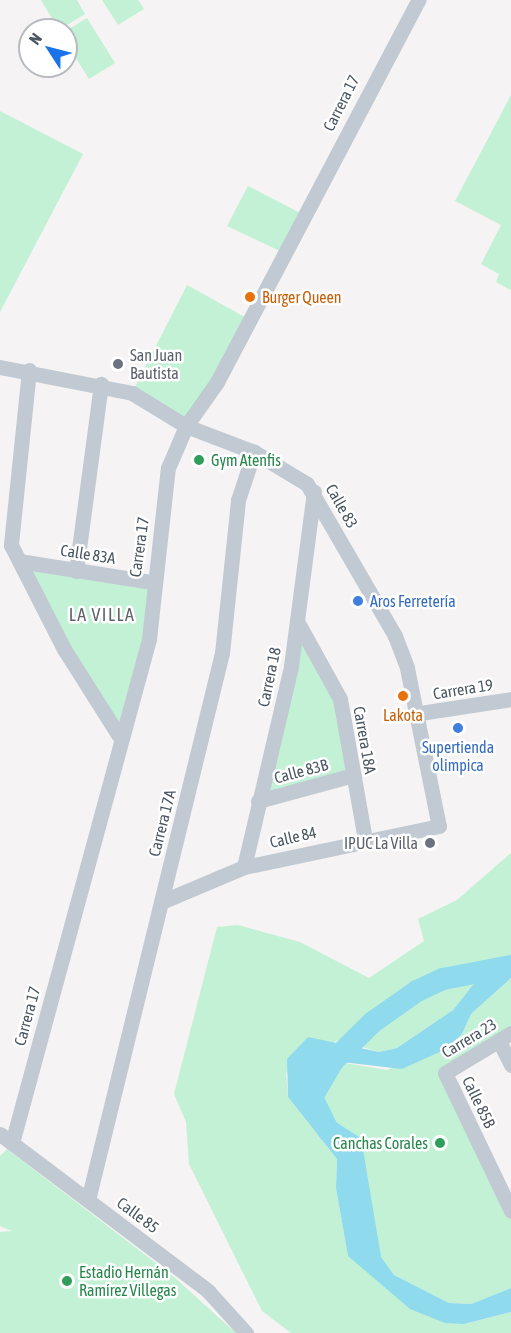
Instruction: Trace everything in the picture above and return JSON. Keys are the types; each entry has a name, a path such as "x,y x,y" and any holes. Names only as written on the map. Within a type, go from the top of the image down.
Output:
{"street":[{"name":"Carrera 17","path":"6,1138 119,736 149,639 152,582 168,468 186,426 217,382 418,0"},
{"name":"Calle 83","path":"0,367 29,370 101,384 132,393 186,426 254,452 314,492 395,636 420,713 439,826"},
{"path":"29,370 11,545 64,649 119,736"},
{"path":"76,572 101,384"},
{"name":"Carrera 17A","path":"87,1200 222,654 238,500 254,452"},
{"name":"Carrera 18","path":"244,867 297,621 314,492"},
{"name":"Calle 83A","path":"19,561 76,572 152,582"},
{"name":"Carrera 18A","path":"297,621 340,699 365,839"},
{"name":"Carrera 19","path":"420,713 511,699"},
{"name":"Calle 83B","path":"258,801 354,775"},
{"name":"Calle 84","path":"161,902 244,867 365,839 439,826"},
{"path":"505,1037 511,1065"},
{"name":"Carrera 23","path":"445,1073 505,1037"},
{"name":"Calle 85B","path":"445,1073 511,1211"},
{"name":"Calle 85","path":"6,1138 208,1291 246,1333"}],"green space":[{"path":"41,0 77,0 85,14 78,18 52,18"},
{"path":"102,0 138,0 144,9 118,25"},
{"path":"87,18 115,63 89,79 78,61 78,24"},
{"path":"511,95 511,290 496,282 499,274 481,264 501,225 455,201"},
{"path":"0,111 83,154 0,312"},
{"path":"248,186 304,215 284,253 227,226"},
{"path":"187,285 250,320 186,426 132,393"},
{"path":"19,561 152,582 149,639 119,736"},
{"path":"297,621 332,683 354,775 258,801"},
{"path":"511,853 511,957 472,986 453,1010 397,1048 379,1052 338,1040 286,1073 288,1097 337,1159 336,1188 348,1256 464,1324 511,1312 511,1333 291,1333 262,1311 189,1164 186,1122 174,1094 217,927 238,925 300,942 369,978 424,941 418,919 457,900"},
{"path":"511,978 511,1033 445,1073 511,1211 511,1288 471,1304 449,1303 394,1275 364,1234 349,1132 318,1111 311,1083 333,1061 387,1070 462,1034 471,1014"},
{"path":"7,1149 174,1277 236,1333 0,1333 0,1232 12,1231 0,1226 0,1156"}],"water":[{"path":"511,957 511,978 471,1014 462,1034 444,1050 402,1069 333,1061 311,1083 318,1111 349,1132 364,1233 394,1275 449,1303 471,1304 511,1288 511,1312 464,1324 445,1323 410,1309 348,1256 336,1188 337,1159 288,1097 287,1059 308,1037 379,1052 397,1048 453,1010 472,986"}],"waterway":[{"path":"370,1257 351,1145 328,1130 312,1097 333,1061 373,1022 417,991 443,979 511,966"}],"place":[{"name":"Burger Queen","path":"250,297"},
{"name":"San Juan Bautista","path":"118,364"},
{"name":"Gym Atenfis","path":"199,460"},
{"name":"Aros Ferretería","path":"358,601"},
{"name":"Lakota","path":"403,696"},
{"name":"Supertienda olimpica","path":"458,728"},
{"name":"IPUC La Villa","path":"430,843"},
{"name":"Canchas Corales","path":"440,1143"},
{"name":"Estadio Hernán Ramírez Villegas","path":"67,1281"}],"district":[{"name":"LA VILLA","path":"102,615"}]}
